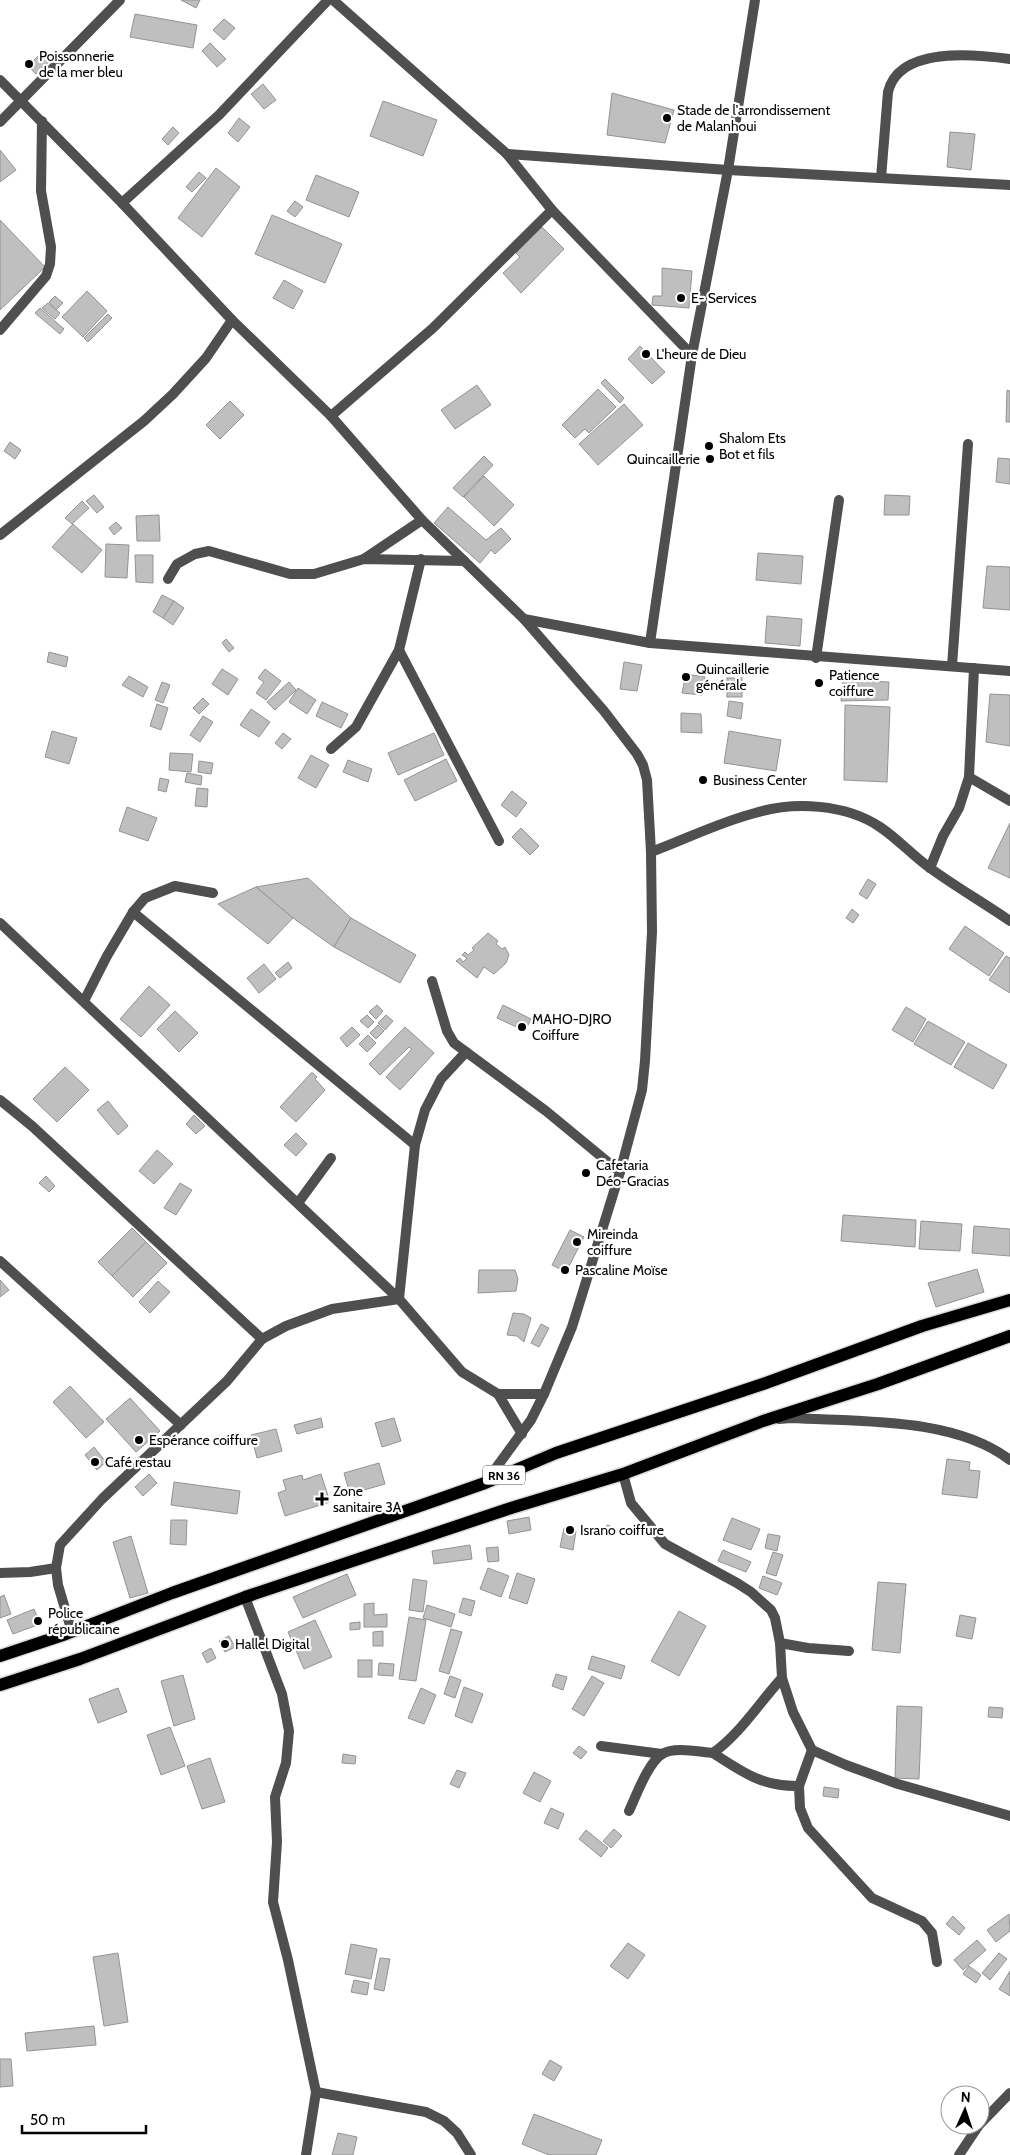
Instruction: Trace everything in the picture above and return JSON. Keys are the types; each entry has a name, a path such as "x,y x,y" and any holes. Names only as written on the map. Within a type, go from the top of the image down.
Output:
{"main road":[{"name":"RN 36","path":"0,1656 72,1632 172,1593 486,1483 556,1453 763,1384 922,1326 1010,1300"},
{"name":"RN 36","path":"0,1685 80,1659 245,1597 510,1508 623,1474 763,1421 878,1384 1010,1336"}],"street":[{"path":"122,203 219,115 328,0"},
{"path":"334,0 507,154 552,210 692,355"},
{"path":"650,643 692,355 728,170 755,0"},
{"path":"0,122 115,2"},
{"path":"881,178 888,92 890,81 899,70 924,60 954,55 987,55 1010,59"},
{"path":"0,80 122,203 232,320 331,416 422,520 524,619 604,711 643,765 647,780 652,852 652,932 646,1061 642,1090 620,1172 572,1327 544,1394 522,1434 486,1483"},
{"path":"0,330 46,276 50,264 51,247 41,190 42,121"},
{"path":"507,154 728,170 1010,185"},
{"path":"331,416 433,328 552,210"},
{"path":"0,535 151,414 173,394 206,358 232,320"},
{"path":"952,666 968,444"},
{"path":"816,658 839,500"},
{"path":"364,559 422,520"},
{"path":"168,579 177,564 195,554 209,551 290,574 314,574 364,559 464,561"},
{"path":"331,749 356,727 399,650 421,559"},
{"path":"524,619 650,643 816,658 1010,671"},
{"path":"399,650 499,841"},
{"path":"930,868 943,836 959,808 968,777 974,668"},
{"path":"968,777 1010,801"},
{"path":"652,852 755,813 778,808 803,807 838,810 860,816 880,827 930,868 1010,921"},
{"path":"84,1001 133,912 145,898 175,886 213,893"},
{"path":"133,912 415,1146"},
{"path":"0,922 399,1299 462,1372 498,1394 522,1434"},
{"path":"432,981 447,1031 454,1043 546,1111 620,1172"},
{"path":"399,1299 415,1146 425,1110 441,1079 466,1052"},
{"path":"0,1100 32,1126 262,1339"},
{"path":"298,1202 331,1158"},
{"path":"0,1261 181,1425"},
{"path":"72,1632 62,1599 56,1568 60,1545 102,1499 227,1381 262,1339 286,1326 332,1309 399,1299"},
{"path":"498,1394 544,1394"},
{"path":"763,1421 791,1418 920,1426 954,1433 994,1448 1010,1460"},
{"path":"623,1474 630,1503 665,1544 751,1592 770,1610 775,1618 780,1643 782,1678 793,1712 812,1750 898,1784 1010,1816"},
{"path":"0,1573 30,1572 56,1568"},
{"path":"245,1597 282,1694 289,1731 286,1763 275,1797 277,1842 273,1902 288,1960 316,2092 306,2155"},
{"path":"780,1643 808,1648 848,1651"},
{"path":"713,1753 727,1743 782,1678"},
{"path":"601,1746 662,1754 678,1750 713,1753 760,1781 782,1786 799,1786"},
{"path":"812,1750 799,1786 800,1808 808,1828 872,1898 907,1912 922,1921 932,1934 938,1962"},
{"path":"629,1811 650,1768 662,1754"},
{"path":"316,2092 426,2112 444,2121 457,2133 471,2155"},
{"path":"990,2113 1010,2093"},
{"path":"960,2155 972,2135"}],"building":[{"path":"181,0 200,0 196,8"},
{"path":"135,14 197,25 193,48 130,37"},
{"path":"224,19 235,28 224,40 213,30"},
{"path":"210,43 226,59 217,67 202,51"},
{"path":"45,49 53,58 36,74 28,66"},
{"path":"263,84 276,100 264,109 251,94"},
{"path":"612,93 674,110 665,143 607,135"},
{"path":"383,101 437,120 423,156 370,136"},
{"path":"239,118 250,127 238,142 228,133"},
{"path":"173,127 179,133 168,145 162,139"},
{"path":"950,132 975,134 971,170 947,167"},
{"path":"0,150 16,170 0,182"},
{"path":"216,168 240,187 202,237 178,218"},
{"path":"199,172 206,178 192,192 186,187"},
{"path":"316,175 359,192 349,217 306,200"},
{"path":"295,201 303,207 295,217 287,211"},
{"path":"272,215 342,244 325,283 255,254"},
{"path":"0,220 45,267 0,310"},
{"path":"542,227 564,249 521,293 503,273 520,257 516,253"},
{"path":"662,268 692,271 689,308 652,305 653,296 662,296"},
{"path":"284,280 303,291 293,309 273,298"},
{"path":"87,291 107,311 83,337 62,317"},
{"path":"55,296 63,303 56,310 49,302"},
{"path":"48,303 60,313 55,319 42,308"},
{"path":"40,308 64,329 60,334 35,313"},
{"path":"108,314 112,318 88,342 84,338"},
{"path":"640,346 665,372 652,384 628,359"},
{"path":"605,379 624,398 620,403 601,383"},
{"path":"477,385 491,405 455,429 441,410"},
{"path":"598,389 616,407 589,433 585,429 575,438 562,425"},
{"path":"1007,390 1010,391 1010,422 1006,422"},
{"path":"230,401 244,415 220,439 206,425"},
{"path":"624,404 643,425 598,465 579,444"},
{"path":"10,442 21,450 15,459 4,451"},
{"path":"484,456 493,465 463,497 453,488"},
{"path":"998,458 1010,459 1010,484 996,482"},
{"path":"484,476 514,505 494,526 464,497"},
{"path":"94,495 104,507 97,513 86,501"},
{"path":"885,495 910,496 909,515 884,515"},
{"path":"82,501 89,508 72,524 65,518"},
{"path":"448,507 486,540 501,528 511,539 495,554 491,550 480,563 434,523"},
{"path":"159,515 160,541 137,541 136,516"},
{"path":"116,522 122,528 114,535 109,528"},
{"path":"73,524 102,550 82,573 52,547"},
{"path":"106,544 129,545 127,578 105,577"},
{"path":"758,553 803,556 801,584 756,580"},
{"path":"135,555 153,555 153,583 136,582"},
{"path":"987,566 1010,567 1010,610 983,608"},
{"path":"162,595 174,601 163,618 153,612"},
{"path":"174,601 184,608 173,625 163,618"},
{"path":"767,616 802,619 800,646 765,643"},
{"path":"226,639 234,648 229,652 222,643"},
{"path":"49,652 68,657 66,667 47,662"},
{"path":"624,662 642,665 637,691 620,689"},
{"path":"222,669 238,679 228,695 212,684"},
{"path":"265,669 281,681 266,700 256,693 264,682 258,678"},
{"path":"686,674 705,677 702,695 682,693"},
{"path":"129,676 148,687 143,697 122,685"},
{"path":"727,678 742,678 742,697 727,697"},
{"path":"843,680 889,682 888,700 841,701"},
{"path":"162,682 170,685 163,703 155,700"},
{"path":"289,682 296,690 275,710 267,702"},
{"path":"298,688 316,700 307,714 289,702"},
{"path":"990,694 1010,695 1010,746 986,742"},
{"path":"203,698 209,704 199,714 193,708"},
{"path":"729,701 743,703 741,719 727,716"},
{"path":"322,702 348,714 341,728 316,716"},
{"path":"157,704 168,708 161,730 150,726"},
{"path":"845,705 890,707 887,782 844,780"},
{"path":"251,709 270,722 259,737 240,725"},
{"path":"681,713 701,714 702,733 681,732"},
{"path":"203,716 213,722 200,742 190,735"},
{"path":"52,731 77,738 69,764 45,757"},
{"path":"729,731 781,740 776,771 724,763"},
{"path":"283,733 291,739 282,749 275,743"},
{"path":"434,733 444,755 398,775 388,753"},
{"path":"170,753 193,754 191,772 169,770"},
{"path":"311,755 329,765 316,788 298,778"},
{"path":"446,759 457,781 415,801 404,780"},
{"path":"348,760 372,769 368,782 343,772"},
{"path":"199,761 213,763 211,774 198,772"},
{"path":"187,773 202,776 201,785 185,782"},
{"path":"160,778 169,780 166,792 158,790"},
{"path":"197,788 208,789 207,807 195,806"},
{"path":"512,791 527,803 516,817 501,805"},
{"path":"127,807 157,818 148,841 119,831"},
{"path":"1010,823 1010,878 988,868"},
{"path":"521,828 539,846 530,855 512,837"},
{"path":"308,878 351,918 334,947 293,918 256,887"},
{"path":"868,879 876,884 867,899 859,894"},
{"path":"256,887 293,918 268,944 218,904"},
{"path":"852,909 859,915 853,923 846,918"},
{"path":"351,918 416,955 400,983 334,947"},
{"path":"965,926 1004,953 989,976 949,949"},
{"path":"488,933 498,941 496,944 502,949 505,947 509,955 506,963 494,974 484,967 477,978 456,961 460,958 463,962 467,958 462,955 465,952 468,955 474,950 472,948"},
{"path":"1006,956 1010,958 1010,993 989,980"},
{"path":"288,962 292,968 280,978 275,973"},
{"path":"264,964 276,979 259,993 247,978"},
{"path":"149,986 170,1005 141,1037 120,1019"},
{"path":"377,1005 383,1011 376,1019 369,1012"},
{"path":"503,1005 531,1019 525,1031 497,1018"},
{"path":"906,1007 926,1019 913,1042 892,1030"},
{"path":"175,1011 198,1033 179,1052 157,1029"},
{"path":"367,1015 374,1022 368,1028 360,1021"},
{"path":"386,1015 393,1021 385,1030 378,1023"},
{"path":"928,1021 965,1042 951,1065 914,1044"},
{"path":"378,1025 384,1031 376,1039 370,1033"},
{"path":"352,1027 360,1035 347,1047 340,1038"},
{"path":"405,1027 434,1053 400,1090 386,1077 412,1049 409,1047 380,1075 369,1064"},
{"path":"368,1035 376,1043 367,1052 359,1044"},
{"path":"968,1043 1007,1065 993,1089 954,1067"},
{"path":"65,1067 89,1090 57,1122 33,1099"},
{"path":"311,1073 317,1077 315,1079 325,1090 296,1122 280,1107"},
{"path":"108,1101 128,1126 118,1135 97,1110"},
{"path":"194,1115 205,1126 196,1134 186,1124"},
{"path":"296,1133 307,1144 296,1156 284,1145"},
{"path":"157,1150 173,1164 154,1184 139,1171"},
{"path":"46,1176 55,1186 49,1192 39,1183"},
{"path":"180,1183 192,1190 176,1215 164,1208"},
{"path":"843,1215 916,1220 915,1247 841,1241"},
{"path":"921,1221 962,1224 960,1251 919,1249"},
{"path":"974,1226 1010,1229 1010,1256 972,1253"},
{"path":"132,1228 146,1242 112,1276 98,1262"},
{"path":"570,1230 584,1237 566,1272 552,1265"},
{"path":"146,1242 167,1263 133,1297 112,1276"},
{"path":"977,1269 984,1292 936,1307 928,1283"},
{"path":"479,1270 515,1270 518,1279 516,1291 478,1293"},
{"path":"0,1280 9,1290 0,1297"},
{"path":"158,1281 170,1292 150,1313 139,1302"},
{"path":"513,1313 524,1314 531,1318 524,1342 517,1336 507,1335"},
{"path":"541,1324 549,1328 539,1347 531,1343"},
{"path":"70,1386 104,1422 86,1438 53,1402"},
{"path":"130,1398 160,1431 136,1452 106,1419"},
{"path":"321,1418 323,1427 297,1434 294,1425"},
{"path":"394,1418 401,1441 382,1447 375,1423"},
{"path":"276,1429 282,1451 257,1458 251,1435"},
{"path":"94,1447 106,1462 97,1470 85,1455"},
{"path":"947,1459 970,1462 969,1470 980,1471 977,1498 942,1494"},
{"path":"379,1463 385,1484 350,1494 344,1473"},
{"path":"149,1474 157,1483 143,1496 135,1487"},
{"path":"321,1474 330,1502 285,1516 278,1493 286,1490 283,1480 302,1475 303,1480"},
{"path":"174,1482 240,1491 237,1514 171,1505"},
{"path":"529,1517 531,1530 509,1534 507,1521"},
{"path":"732,1518 760,1529 751,1550 723,1540"},
{"path":"171,1520 187,1520 186,1545 170,1544"},
{"path":"607,1525 616,1528 613,1535 604,1532"},
{"path":"564,1528 576,1531 573,1550 560,1547"},
{"path":"768,1534 780,1536 777,1551 765,1548"},
{"path":"131,1536 148,1593 130,1598 113,1542"},
{"path":"470,1545 472,1559 434,1564 432,1551"},
{"path":"498,1547 499,1561 488,1562 486,1548"},
{"path":"723,1550 751,1562 746,1572 718,1561"},
{"path":"773,1552 783,1555 776,1576 766,1573"},
{"path":"488,1568 509,1576 501,1597 480,1589"},
{"path":"517,1573 535,1579 527,1604 509,1598"},
{"path":"347,1574 356,1595 303,1618 293,1597"},
{"path":"763,1576 782,1583 777,1595 759,1588"},
{"path":"413,1579 427,1581 423,1612 409,1610"},
{"path":"878,1582 906,1584 900,1653 872,1650"},
{"path":"4,1595 11,1614 0,1618 0,1597"},
{"path":"463,1598 475,1601 471,1616 459,1612"},
{"path":"374,1603 374,1615 387,1614 387,1627 364,1627 364,1604"},
{"path":"427,1605 455,1614 451,1627 423,1618"},
{"path":"34,1609 40,1624 13,1634 7,1620"},
{"path":"679,1611 706,1626 679,1676 651,1661"},
{"path":"960,1615 976,1618 972,1639 956,1636"},
{"path":"409,1617 426,1620 416,1681 399,1679"},
{"path":"315,1620 332,1657 304,1669 288,1632"},
{"path":"360,1622 360,1629 350,1630 350,1623"},
{"path":"451,1629 462,1632 449,1674 439,1671"},
{"path":"383,1631 383,1646 373,1646 373,1632"},
{"path":"229,1636 235,1647 225,1652 219,1641"},
{"path":"211,1648 216,1658 207,1663 202,1653"},
{"path":"592,1656 625,1666 621,1679 588,1669"},
{"path":"358,1660 372,1660 372,1677 358,1677"},
{"path":"379,1663 394,1664 393,1676 378,1675"},
{"path":"556,1674 567,1677 563,1690 552,1686"},
{"path":"183,1675 195,1719 174,1726 161,1681"},
{"path":"450,1676 461,1680 455,1698 444,1694"},
{"path":"592,1676 604,1683 584,1716 572,1709"},
{"path":"464,1687 483,1694 472,1723 455,1716"},
{"path":"118,1688 127,1712 98,1723 89,1699"},
{"path":"421,1688 436,1695 424,1724 408,1718"},
{"path":"897,1706 922,1707 919,1779 895,1778"},
{"path":"989,1707 1003,1708 1002,1718 988,1717"},
{"path":"170,1727 185,1766 161,1775 147,1735"},
{"path":"579,1746 587,1752 581,1759 573,1753"},
{"path":"343,1754 356,1756 355,1764 342,1763"},
{"path":"210,1758 225,1802 202,1809 187,1766"},
{"path":"457,1770 466,1773 459,1788 450,1784"},
{"path":"534,1772 551,1781 540,1802 523,1793"},
{"path":"824,1787 839,1789 838,1798 823,1796"},
{"path":"551,1808 564,1814 558,1829 544,1823"},
{"path":"614,1829 622,1836 611,1848 603,1841"},
{"path":"586,1830 608,1848 601,1857 579,1839"},
{"path":"1009,1914 1010,1931 996,1942 987,1930"},
{"path":"953,1916 965,1928 959,1935 946,1924"},
{"path":"977,1940 986,1950 963,1970 954,1960"},
{"path":"628,1943 645,1955 628,1979 610,1966"},
{"path":"351,1944 377,1949 371,1979 345,1974"},
{"path":"118,1953 128,2022 104,2026 93,1957"},
{"path":"999,1953 1007,1959 990,1980 982,1973"},
{"path":"380,1958 390,1959 384,1991 374,1989"},
{"path":"969,1966 981,1975 976,1983 963,1974"},
{"path":"1010,1971 1010,1996 999,1989"},
{"path":"354,1980 369,1983 367,1995 351,1992"},
{"path":"94,2026 96,2045 27,2051 25,2033"},
{"path":"0,2059 11,2059 13,2086 0,2087"},
{"path":"550,2060 562,2067 554,2081 542,2074"},
{"path":"534,2114 602,2140 596,2155 549,2155 522,2144"},
{"path":"338,2133 357,2137 353,2155 332,2155"}],"place":[{"name":"Poissonnerie de la mer bleu","path":"29,64"},
{"name":"Stade de l'arrondissement de Malanhoui","path":"667,118"},
{"name":"E- Services","path":"681,298"},
{"name":"L'heure de Dieu","path":"646,354"},
{"name":"Shalom Ets Bot et fils","path":"709,446"},
{"name":"Quincaillerie","path":"710,459"},
{"name":"Quincaillerie générale","path":"686,677"},
{"name":"Patience coiffure","path":"819,683"},
{"name":"Business Center","path":"703,780"},
{"name":"MAHO-DJRO Coiffure","path":"522,1027"},
{"name":"Cafetaria Déo-Gracias","path":"586,1173"},
{"name":"Mireinda coiffure","path":"577,1242"},
{"name":"Pascaline Moïse","path":"565,1270"},
{"name":"Espérance coiffure","path":"139,1440"},
{"name":"Café restau","path":"95,1462"},
{"name":"Zone sanitaire 3A","path":"322,1499"},
{"name":"Israno coiffure","path":"570,1530"},
{"name":"Police républicaine","path":"38,1621"},
{"name":"Hallel Digital","path":"225,1644"}]}
